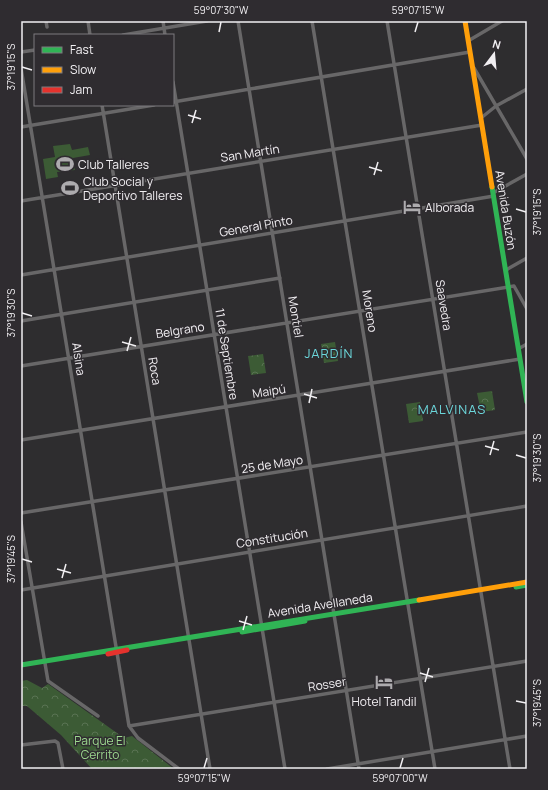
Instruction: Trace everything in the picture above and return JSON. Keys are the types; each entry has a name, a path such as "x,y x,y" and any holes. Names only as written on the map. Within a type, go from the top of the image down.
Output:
{"main road":[{"name":"Avenida Buzón","path":"465,21 527,402"},
{"name":"Avenida Avellaneda","path":"21,666 409,603 527,582"},
{"name":"Avenida Avellaneda","path":"481,591 527,585"}],"street":[{"path":"46,21 47,27"},
{"path":"88,21 90,34"},
{"path":"163,21 165,34"},
{"path":"129,34 207,21"},
{"name":"Montiel","path":"238,21 359,769"},
{"name":"Moreno","path":"312,21 409,603 435,769"},
{"name":"Saavedra","path":"387,21 510,769"},
{"path":"468,41 502,21"},
{"path":"21,52 34,50"},
{"path":"175,102 470,52"},
{"path":"472,65 527,159"},
{"name":"Alsina","path":"21,68 129,726"},
{"path":"481,118 496,106 527,89"},
{"name":"11 de Septiembre","path":"174,92 285,769"},
{"name":"Roca","path":"102,106 210,769"},
{"path":"21,127 148,106"},
{"name":"San Martín","path":"21,200 482,125"},
{"name":"General Pinto","path":"21,275 418,210 493,195 527,174"},
{"path":"506,270 527,258"},
{"path":"21,321 280,278"},
{"path":"508,287 514,286 527,308"},
{"name":"Belgrano","path":"21,366 508,287"},
{"path":"518,349 527,344"},
{"name":"Maipú","path":"21,440 153,420 520,359"},
{"name":"25 de Mayo","path":"21,513 92,503 527,432"},
{"name":"Constitución","path":"21,590 527,506"},
{"path":"21,522 48,681 98,716"},
{"name":"Rosser","path":"129,726 527,661"},
{"path":"129,726 138,738 179,769"},
{"path":"327,769 527,736"},
{"path":"21,745 56,740 58,743 62,769"}],"green space":[{"path":"70,144 72,150 88,147 90,155 73,158 75,170 57,172 58,177 46,179 43,159 55,157 53,146"},
{"path":"335,342 338,361 324,363 321,344"},
{"path":"263,354 266,373 251,375 248,356"},
{"path":"492,391 495,410 481,412 477,393"},
{"path":"420,402 423,421 409,423 406,404"},
{"name":"Parque El Cerrito","path":"27,680 42,688 48,684 124,738 132,736 174,769 92,769 61,735 27,706 21,706 21,681"}],"traffic: fast":[{"path":"492,187 527,402"},
{"path":"516,587 527,585"},
{"path":"21,665 419,600"},
{"path":"242,632 305,621"}],"traffic: slow":[{"path":"465,21 492,187"},
{"path":"419,600 527,582"}],"traffic: jam":[{"path":"108,654 127,650"}],"place":[{"name":"Club Talleres","path":"65,164"},
{"name":"Club Social y Deportivo Talleres","path":"70,188"},
{"name":"Alborada","path":"412,207"},
{"name":"Hotel Tandil","path":"384,682"}],"district":[{"name":"JARDÍN","path":"329,353"},
{"name":"MALVINAS","path":"452,409"}]}
